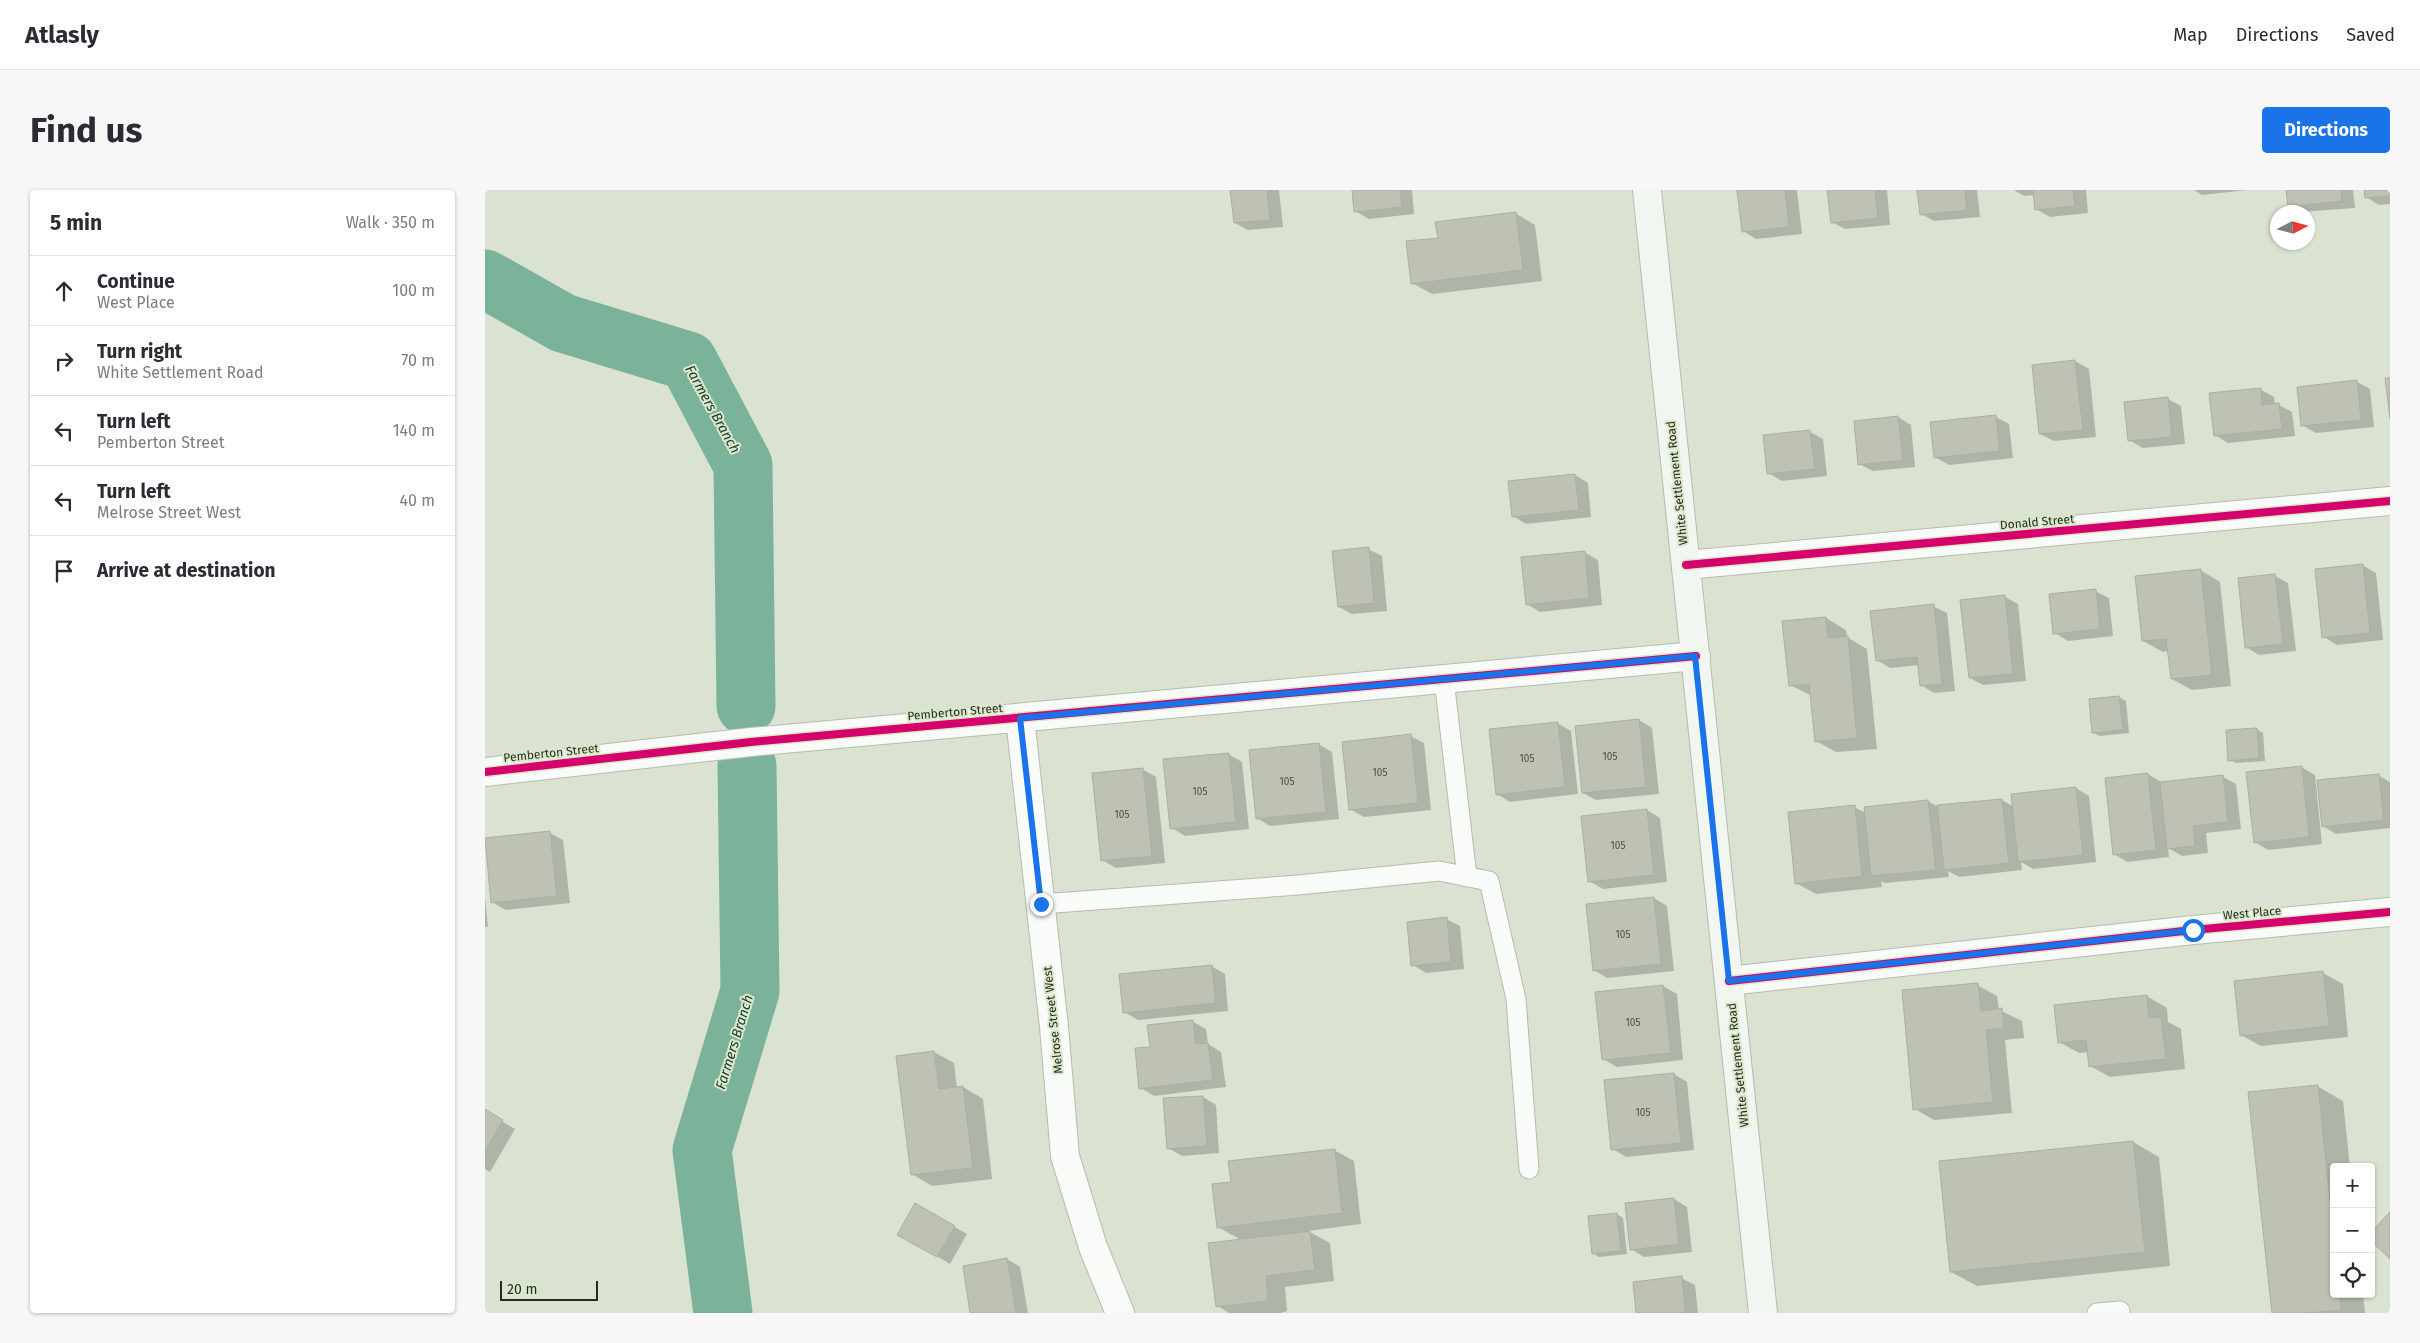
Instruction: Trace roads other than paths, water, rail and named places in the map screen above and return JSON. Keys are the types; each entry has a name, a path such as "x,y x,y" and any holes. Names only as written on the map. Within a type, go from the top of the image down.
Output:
{"main road":[{"name":"White Settlement Road","path":"1647,190 1763,1313"}],"street":[{"name":"Donald Street","path":"1686,565 2390,501"},
{"name":"Pemberton Street","path":"485,772 751,742 1695,656"},
{"name":"Melrose Street West","path":"1020,718 1054,1027 1065,1156 1093,1247 1120,1313"},
{"name":"West Place","path":"1729,981 2183,931 2390,912"}],"lane":[{"path":"1444,679 1467,877"},
{"path":"1041,904 1297,885 1439,871 1489,881 1516,999 1529,1169"},
{"path":"2097,1313 2120,1311 2120,1313"}],"waterway":[{"name":"Farmers Branch","path":"485,279 563,323 688,361 743,465 746,706"},
{"name":"Farmers Branch","path":"723,1313 702,1150 750,991 747,766"}]}
